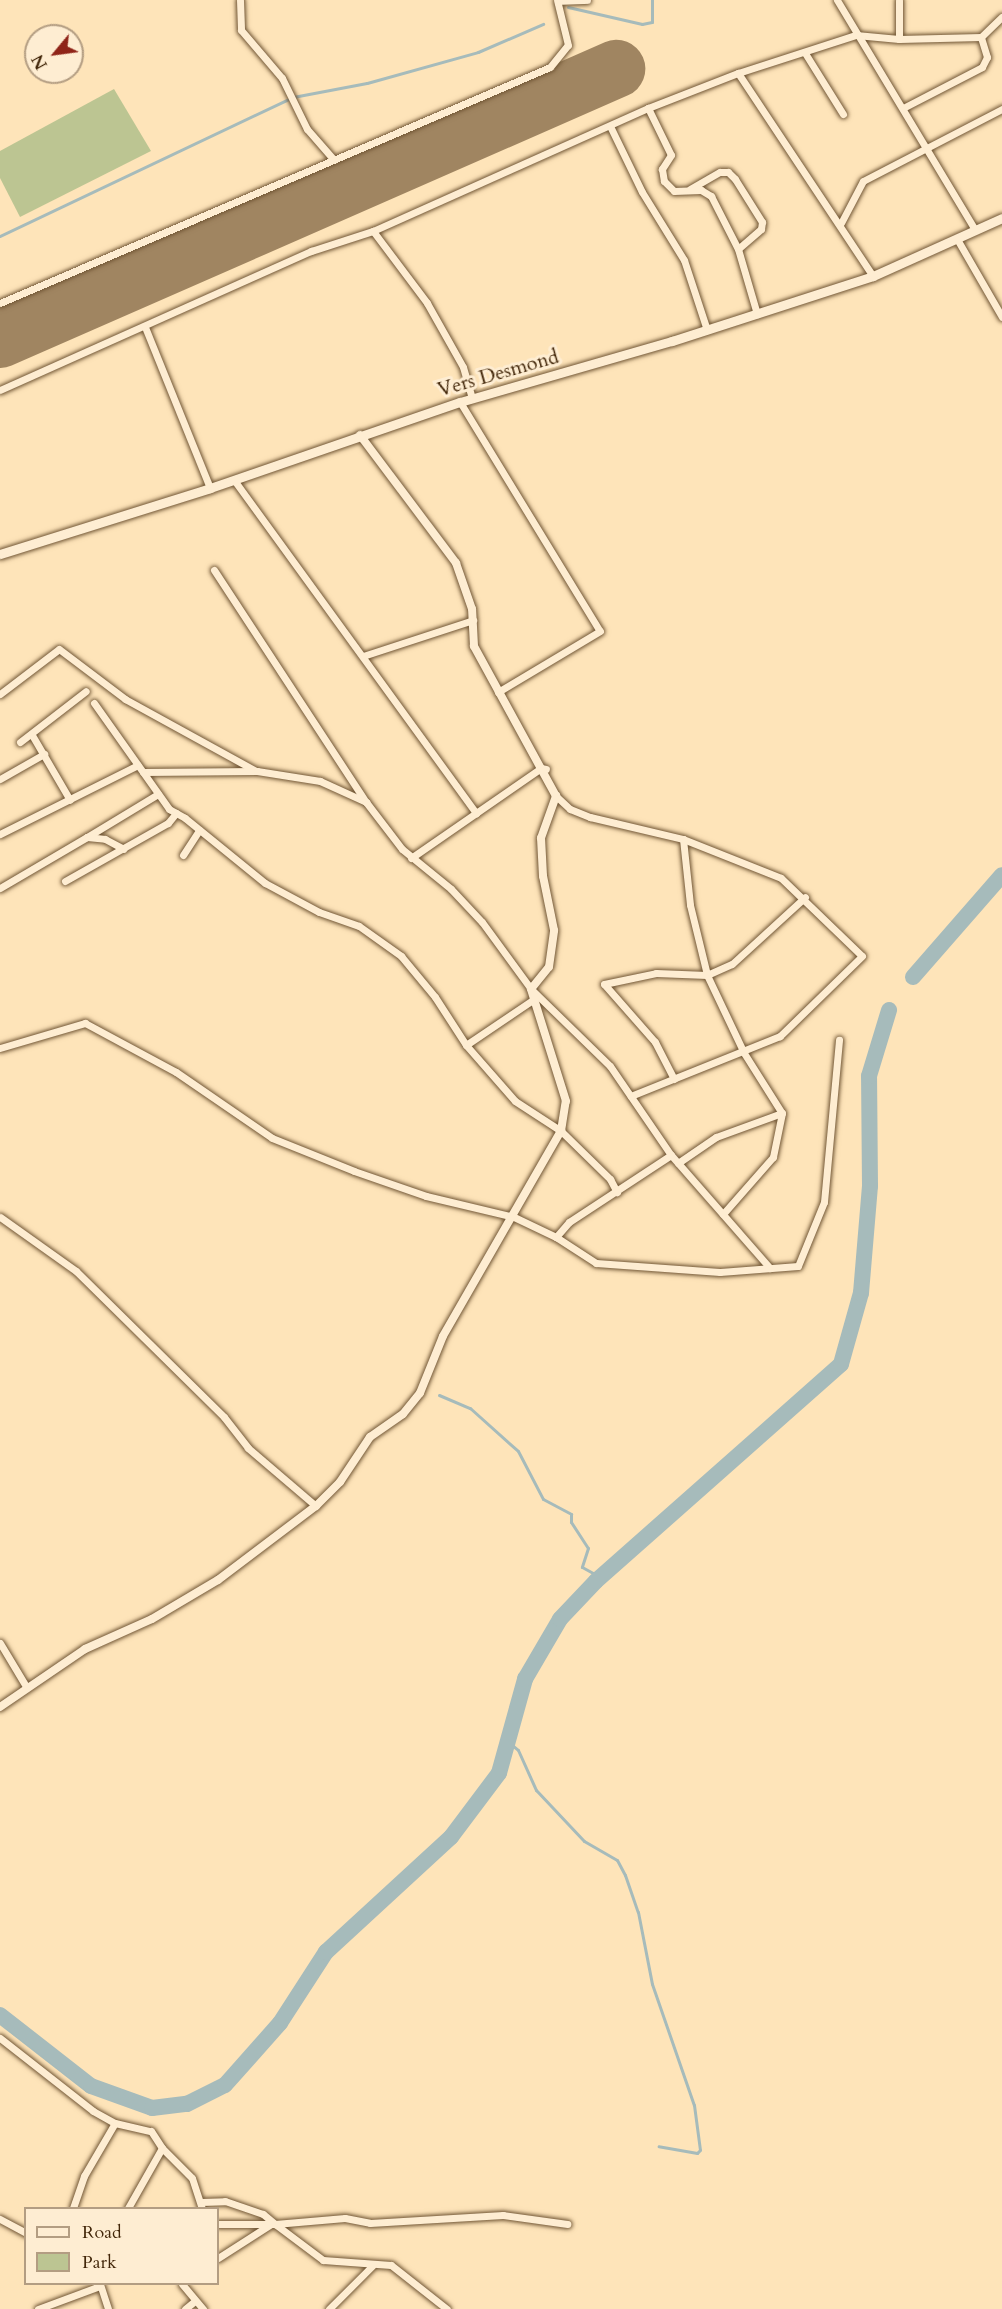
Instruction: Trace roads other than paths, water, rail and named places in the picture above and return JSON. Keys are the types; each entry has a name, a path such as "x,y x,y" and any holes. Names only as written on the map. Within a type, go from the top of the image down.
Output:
{"main road":[{"name":"Vers Desmond","path":"0,554 210,488 460,402 707,330 873,276 1002,218"}],"street":[{"path":"240,0 241,30 282,78 307,129 334,160"},
{"path":"0,303 550,67 568,45 557,1 587,0"},
{"path":"837,0 856,35 928,146 975,230"},
{"path":"899,0 899,39"},
{"path":"0,390 311,251 373,231 648,108 738,73 856,35 899,39 981,37 1002,17"},
{"path":"903,108 982,67 987,57 981,37"},
{"path":"805,53 843,114"},
{"path":"738,73 780,139 841,223 873,276"},
{"path":"648,108 671,155 662,169 664,181 674,191 690,189 720,172 728,172 735,179 762,222 762,229 738,249"},
{"path":"841,223 862,181 1002,109"},
{"path":"610,126 642,192 684,260 707,330"},
{"path":"690,189 711,195 738,249 757,314"},
{"path":"373,231 426,303 463,368 472,399"},
{"path":"957,239 1002,316"},
{"path":"145,327 210,488"},
{"path":"460,402 600,631 498,692"},
{"path":"360,435 456,563 473,620 474,646 556,796 570,809 590,818 682,839 782,878 862,956 788,1029 744,1053 631,1096"},
{"path":"234,480 476,813"},
{"path":"214,570 366,802 411,858 452,889 482,922 531,990 610,1066 671,1155 770,1268"},
{"path":"363,656 473,620"},
{"path":"0,694 59,649 125,699 256,771"},
{"path":"20,742 86,691"},
{"path":"94,703 158,794 176,813 265,883 319,912 359,926 401,956 435,997 466,1045 515,1101 561,1131 610,1179 617,1192"},
{"path":"32,735 70,800"},
{"path":"0,779 44,754"},
{"path":"0,834 138,765"},
{"path":"411,858 543,769"},
{"path":"143,772 256,771 321,781 366,802"},
{"path":"0,888 158,794"},
{"path":"531,990 549,967 554,930 543,876 541,838 556,796"},
{"path":"65,881 168,823 176,813"},
{"path":"183,855 199,830"},
{"path":"87,837 105,839 124,849"},
{"path":"682,839 690,905 707,975 744,1053 782,1113 773,1157 723,1214"},
{"path":"674,1079 655,1042 604,984 656,973 707,975 732,964 804,897"},
{"path":"0,1707 85,1649 152,1619 218,1580 316,1506 340,1482 370,1437 403,1414 420,1393 443,1336 514,1217 561,1131 566,1101 531,990"},
{"path":"466,1045 534,999"},
{"path":"0,1048 85,1023 176,1071 272,1138 426,1196 514,1217 556,1237 596,1263 720,1272 798,1266 824,1202 838,1040"},
{"path":"678,1163 716,1137 782,1113"},
{"path":"556,1237 569,1222 671,1155"},
{"path":"0,1217 3,1224 76,1271 224,1417 248,1448 316,1506"},
{"path":"0,1643 27,1688"},
{"path":"0,2038 93,2111 115,2123 151,2131 162,2148 192,2178 202,2205 225,2201 263,2214 273,2224 323,2260 372,2266 391,2265 447,2309"},
{"path":"73,2207 84,2176 115,2123"},
{"path":"129,2207 162,2148"},
{"path":"219,2224 273,2224 345,2218 370,2223 503,2215 567,2224"},
{"path":"0,2219 24,2232"},
{"path":"219,2257 273,2224"},
{"path":"329,2309 372,2266"},
{"path":"38,2309 100,2285 108,2309"},
{"path":"183,2285 203,2309"},
{"path":"185,2309 195,2301"}],"waterway":[{"path":"568,7 642,24 652,22 652,0"},
{"path":"0,236 293,97 367,83 478,52 543,24"},
{"path":"913,977 1002,875"},
{"path":"0,2015 91,2086 152,2108 187,2104 225,2085 280,2023 326,1952 451,1837 499,1773 525,1679 560,1619 596,1581 841,1364 861,1293 870,1186 869,1076 889,1010"},
{"path":"439,1395 470,1408 518,1451 543,1499 571,1514 571,1522 588,1548 582,1567 593,1573 596,1581"},
{"path":"507,1741 518,1750 536,1790 584,1841 617,1860 625,1875 638,1912 652,1984 694,2105 700,2150 697,2153 659,2146"}]}
